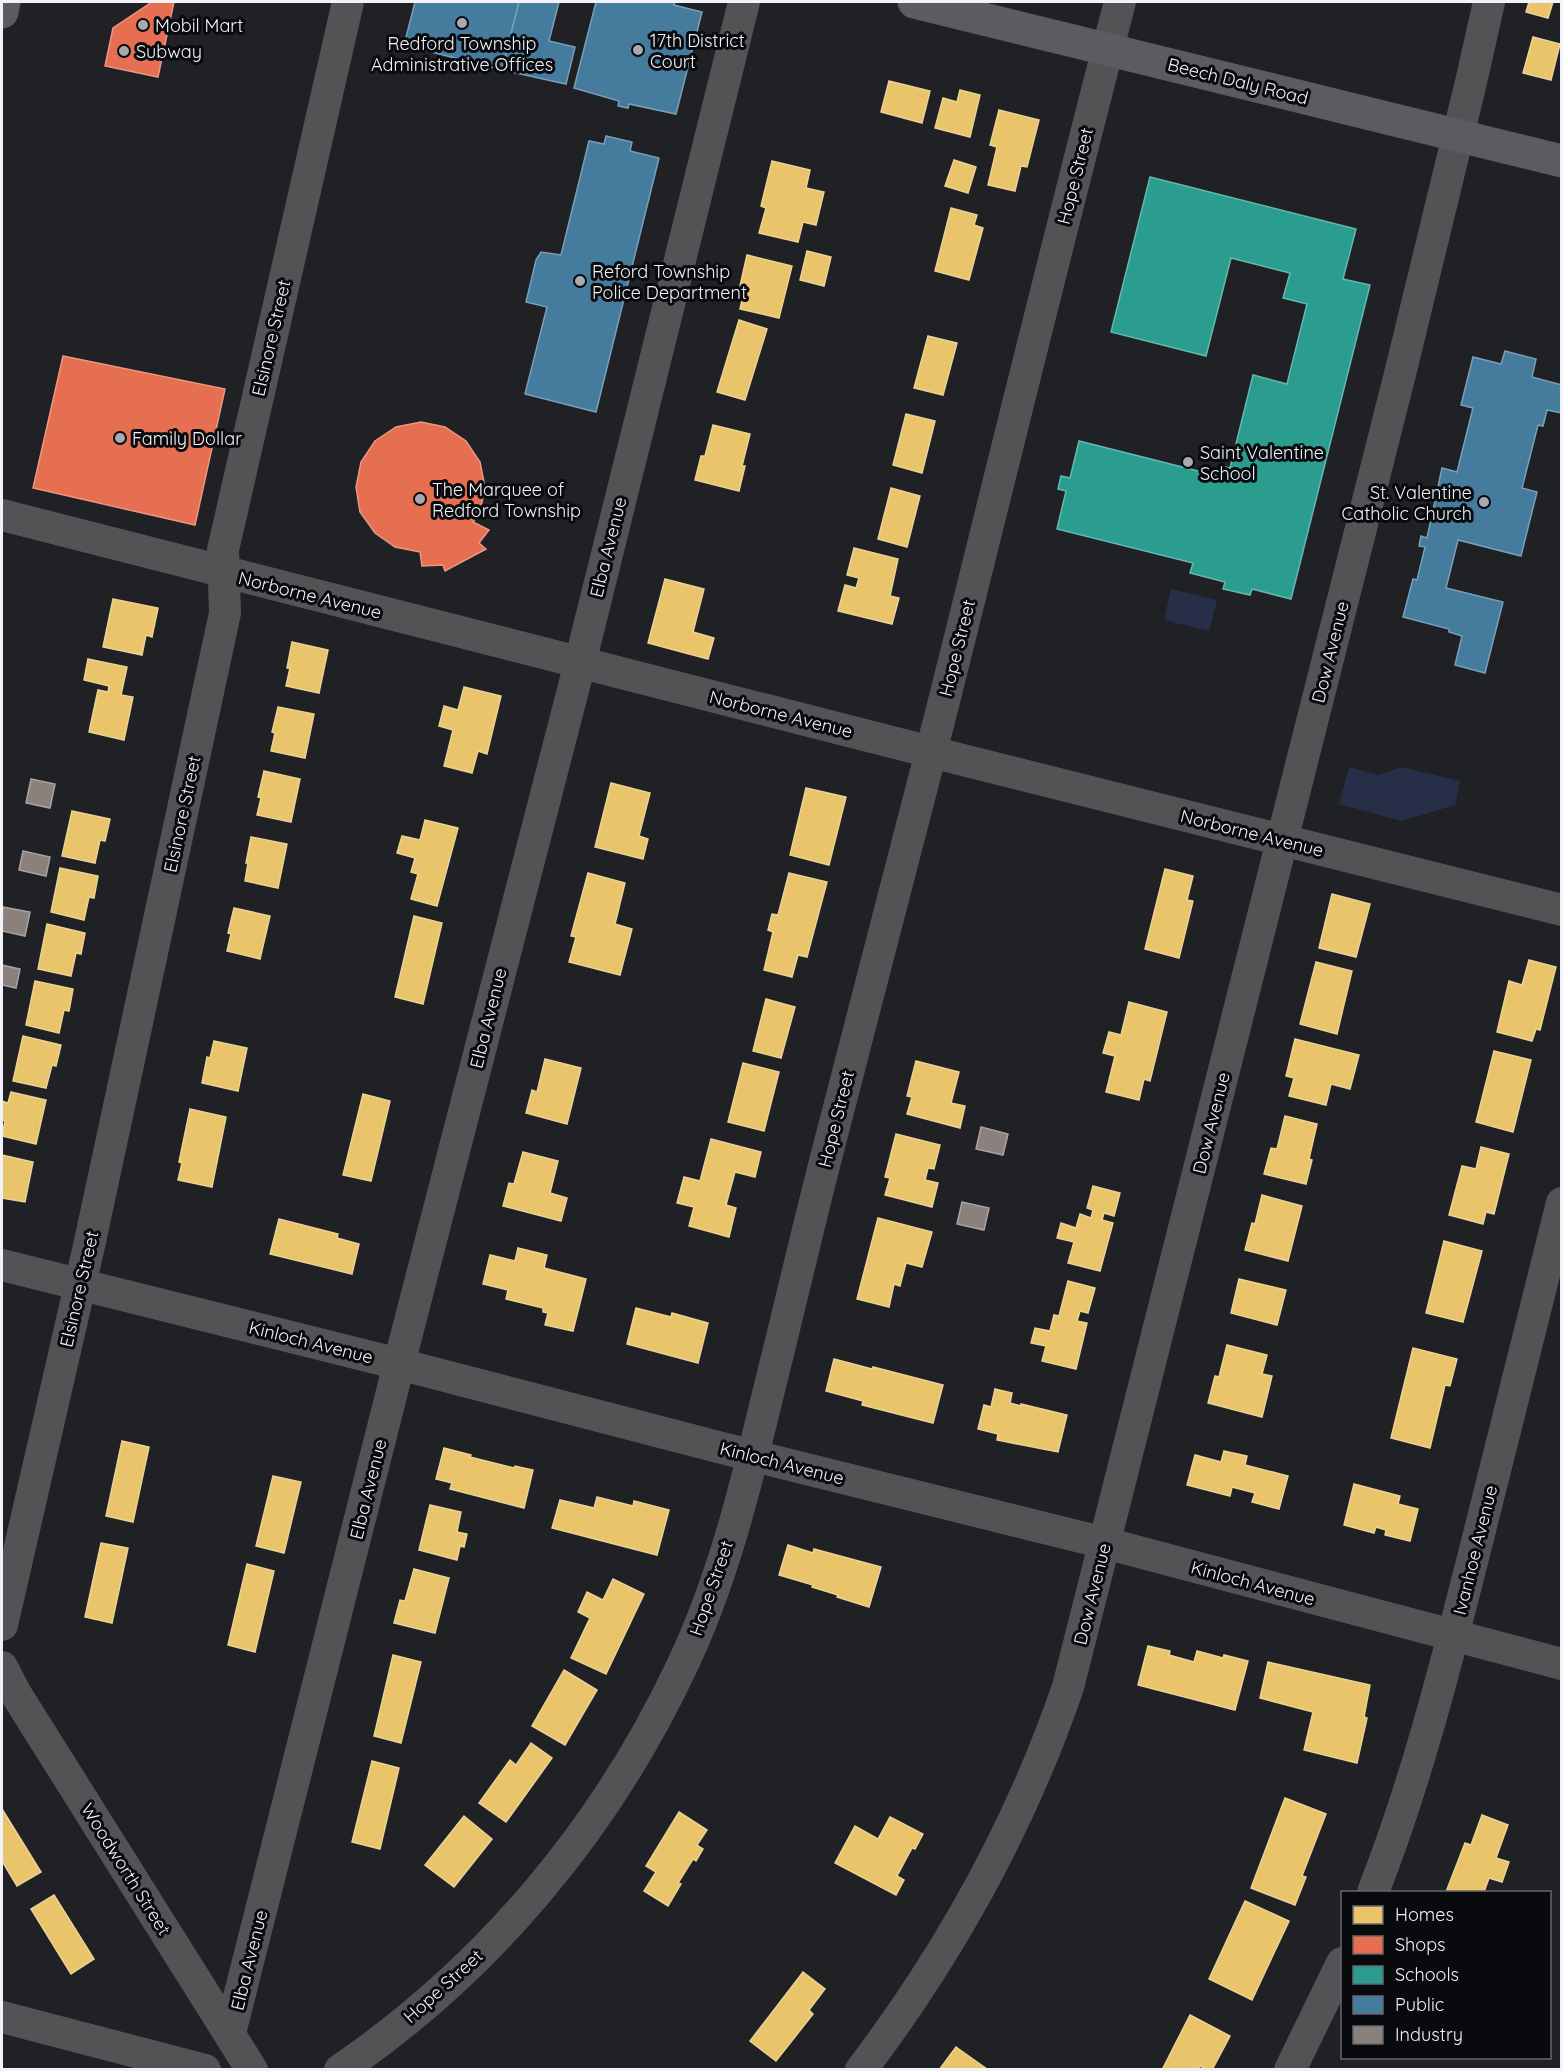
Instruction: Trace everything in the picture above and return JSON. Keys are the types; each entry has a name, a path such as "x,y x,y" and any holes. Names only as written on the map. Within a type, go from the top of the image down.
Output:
{"main road":[{"path":"2,12 4,2"},
{"name":"Beech Daly Road","path":"914,2 1562,161"}],"street":[{"name":"Elsinore Street","path":"2,1625 81,1285 225,613 223,549 348,2"},
{"name":"Elba Avenue","path":"230,2034 399,1364 580,663 744,2"},
{"name":"Hope Street","path":"340,2070 400,2025 456,1978 515,1919 571,1851 636,1754 684,1662 716,1582 753,1455 1119,2"},
{"name":"Dow Avenue","path":"861,2070 923,1981 1001,1847 1028,1792 1068,1687 1282,840 1489,2"},
{"name":"Norborne Avenue","path":"2,515 1562,910"},
{"name":"Ivanhoe Avenue","path":"1373,1891 1390,1848 1415,1772 1453,1637 1562,1203"},
{"name":"Kinloch Avenue","path":"2,1265 1105,1543 1562,1664"},
{"name":"Woodworth Street","path":"2,1667 16,1694 252,2070"},
{"path":"1290,2070 1341,1966"},
{"path":"2,2017 205,2070"}],"shaded area":[{"path":"1171,589 1217,600 1209,631 1164,620"},
{"path":"1349,767 1378,775 1401,767 1460,781 1455,805 1402,821 1339,804"}],"building: Homes":[{"path":"1529,2 1553,2 1548,18 1526,12"},
{"path":"1533,37 1560,44 1551,80 1523,73"},
{"path":"889,81 930,91 922,123 881,112"},
{"path":"960,90 980,95 970,137 935,128 943,98 957,102"},
{"path":"999,110 1039,120 1027,167 1021,166 1015,191 988,185 997,147 990,145"},
{"path":"954,160 976,167 968,193 945,186"},
{"path":"772,161 810,170 806,188 824,192 816,225 803,222 798,242 759,233 766,208 761,206"},
{"path":"951,208 977,215 974,225 983,228 969,280 935,271"},
{"path":"807,251 831,257 824,286 800,280"},
{"path":"747,255 792,266 779,318 740,309 745,287 740,286"},
{"path":"739,320 767,329 745,400 717,392"},
{"path":"928,336 957,343 943,395 914,388"},
{"path":"906,414 935,421 922,473 893,465"},
{"path":"713,425 750,434 739,491 695,480 701,456 705,456"},
{"path":"891,488 920,496 907,547 878,539"},
{"path":"854,548 898,559 890,596 899,598 892,624 838,611 845,585 856,588 859,578 847,575"},
{"path":"665,579 704,589 693,632 714,638 708,659 648,643"},
{"path":"113,599 158,608 152,637 146,635 142,655 103,647"},
{"path":"292,642 328,650 319,693 286,686"},
{"path":"88,659 127,667 121,695 133,697 124,740 89,732 98,690 108,692 109,686 84,680"},
{"path":"464,687 501,696 487,754 478,751 472,773 444,766 453,730 439,726 444,706 458,710"},
{"path":"278,707 314,714 305,758 271,751 275,733 272,732"},
{"path":"264,771 300,779 291,822 257,815 261,798 258,797"},
{"path":"611,783 650,793 639,836 648,839 643,859 595,847"},
{"path":"806,788 846,797 829,865 790,855"},
{"path":"72,811 110,819 105,841 100,840 95,863 62,856"},
{"path":"425,820 458,828 437,906 411,899 418,874 411,872 415,858 397,853 402,836 420,840"},
{"path":"251,837 287,844 278,888 245,881"},
{"path":"60,868 98,876 94,898 89,897 84,920 51,912"},
{"path":"1165,869 1193,876 1187,900 1193,901 1179,958 1145,949"},
{"path":"588,873 625,883 615,924 632,929 620,975 569,962 576,937 571,936"},
{"path":"789,873 827,882 807,957 798,955 792,977 764,970 773,932 768,930 772,914 778,915"},
{"path":"1332,894 1370,904 1356,957 1319,948"},
{"path":"234,908 270,916 260,959 227,951 231,934 228,933"},
{"path":"414,916 442,923 423,1004 395,997"},
{"path":"47,924 85,933 81,954 76,953 71,976 38,969"},
{"path":"1529,960 1556,967 1540,1030 1536,1029 1532,1041 1497,1032 1509,981 1522,985"},
{"path":"1316,962 1352,971 1337,1034 1300,1024"},
{"path":"35,981 73,989 69,1011 64,1010 59,1033 26,1025"},
{"path":"766,999 795,1007 781,1058 753,1051"},
{"path":"1129,1002 1167,1012 1150,1081 1144,1079 1139,1100 1106,1092 1115,1056 1103,1053 1109,1032 1121,1035"},
{"path":"23,1036 61,1045 56,1066 52,1065 46,1088 13,1081"},
{"path":"1295,1039 1359,1055 1350,1089 1331,1084 1326,1105 1289,1096 1294,1078 1286,1076"},
{"path":"214,1041 247,1048 238,1091 202,1083 207,1057 210,1058"},
{"path":"1494,1051 1531,1060 1513,1132 1476,1122"},
{"path":"545,1059 581,1068 567,1124 526,1113 532,1090 537,1092"},
{"path":"916,1061 959,1072 951,1103 965,1106 960,1128 907,1114 912,1097 907,1096"},
{"path":"743,1063 779,1072 764,1131 728,1122"},
{"path":"11,1092 46,1100 36,1144 2,1136 5,1121 2,1120 2,1101 8,1103"},
{"path":"363,1094 390,1101 371,1181 343,1175"},
{"path":"190,1109 226,1117 212,1187 178,1180 182,1163 179,1162"},
{"path":"1285,1116 1317,1124 1306,1184 1264,1174 1271,1148 1277,1149"},
{"path":"896,1134 940,1145 934,1169 928,1168 925,1180 938,1183 932,1207 885,1195 890,1178 885,1177"},
{"path":"711,1139 761,1152 755,1177 735,1172 726,1205 736,1208 729,1237 689,1226 694,1207 677,1203 684,1177 700,1181"},
{"path":"1481,1147 1509,1154 1494,1214 1486,1212 1483,1224 1449,1215 1462,1166 1476,1169"},
{"path":"523,1152 558,1161 550,1193 567,1198 561,1221 503,1206 509,1183 514,1184"},
{"path":"2,1155 33,1162 25,1202 2,1198"},
{"path":"1093,1186 1120,1193 1114,1216 1104,1213 1102,1220 1113,1223 1100,1271 1068,1263 1074,1242 1057,1238 1061,1223 1076,1228 1080,1214 1091,1218 1093,1210 1087,1208"},
{"path":"1262,1195 1302,1206 1288,1261 1245,1250 1252,1223 1255,1224"},
{"path":"878,1218 932,1232 922,1267 906,1263 900,1286 894,1284 889,1307 857,1299"},
{"path":"279,1219 338,1234 337,1238 359,1244 352,1274 270,1254"},
{"path":"1444,1241 1482,1251 1463,1322 1426,1313"},
{"path":"518,1248 547,1255 544,1268 586,1279 573,1331 545,1325 548,1313 543,1312 543,1308 506,1299 508,1290 483,1284 490,1255 515,1261"},
{"path":"1239,1279 1286,1290 1277,1325 1231,1313"},
{"path":"1068,1281 1095,1288 1088,1313 1080,1311 1077,1321 1087,1323 1076,1369 1042,1361 1046,1346 1031,1343 1035,1328 1050,1331 1054,1315 1059,1316"},
{"path":"636,1308 671,1317 672,1313 708,1323 698,1363 627,1344"},
{"path":"1227,1345 1267,1355 1262,1374 1272,1376 1262,1417 1208,1403 1215,1376 1219,1377"},
{"path":"1413,1348 1457,1359 1450,1386 1445,1385 1430,1448 1391,1438"},
{"path":"834,1359 943,1385 933,1423 862,1405 863,1401 826,1391"},
{"path":"995,1389 1012,1393 1010,1403 1067,1415 1058,1452 997,1440 998,1434 978,1429 984,1405 991,1407"},
{"path":"122,1441 149,1447 133,1522 106,1516"},
{"path":"444,1448 514,1468 515,1466 533,1470 524,1508 450,1489 452,1483 436,1479"},
{"path":"1224,1451 1247,1456 1245,1465 1288,1476 1279,1509 1252,1502 1255,1493 1232,1487 1230,1496 1187,1485 1195,1455 1221,1462"},
{"path":"273,1476 301,1482 284,1553 256,1546"},
{"path":"1354,1484 1400,1496 1398,1504 1418,1509 1410,1541 1385,1535 1386,1530 1376,1527 1374,1533 1344,1525"},
{"path":"597,1497 633,1506 634,1501 669,1510 657,1555 552,1528 560,1500 594,1508"},
{"path":"430,1505 461,1512 457,1532 467,1534 464,1547 460,1546 457,1560 419,1550"},
{"path":"101,1543 128,1548 112,1623 85,1617"},
{"path":"788,1545 813,1553 814,1549 881,1567 869,1607 837,1597 838,1595 812,1587 813,1585 779,1575"},
{"path":"247,1564 274,1571 255,1652 228,1645"},
{"path":"414,1569 449,1578 435,1633 394,1623 400,1600 405,1601"},
{"path":"613,1579 644,1594 606,1674 571,1658 590,1618 578,1612 587,1592 603,1600"},
{"path":"1148,1646 1170,1651 1169,1655 1194,1662 1197,1651 1223,1658 1224,1655 1248,1661 1235,1710 1138,1685"},
{"path":"393,1655 421,1662 401,1743 374,1736"},
{"path":"1268,1662 1370,1685 1364,1717 1367,1718 1357,1763 1304,1750 1313,1712 1260,1698"},
{"path":"564,1670 597,1690 565,1745 532,1726"},
{"path":"531,1743 552,1758 506,1822 479,1803 510,1760 516,1765"},
{"path":"372,1761 399,1768 380,1849 352,1842"},
{"path":"1285,1798 1326,1814 1302,1876 1306,1877 1295,1905 1251,1888"},
{"path":"2,1809 41,1872 17,1886 2,1861"},
{"path":"679,1812 707,1830 697,1845 703,1849 696,1861 693,1859 678,1883 681,1884 668,1906 644,1891 656,1872 646,1866"},
{"path":"1482,1815 1508,1825 1496,1858 1509,1862 1502,1882 1489,1878 1484,1891 1446,1891 1465,1843 1471,1845"},
{"path":"464,1816 492,1839 454,1887 425,1865"},
{"path":"890,1817 923,1834 915,1849 912,1848 897,1876 904,1880 896,1895 835,1863 855,1826 878,1839"},
{"path":"54,1895 94,1959 71,1974 31,1909"},
{"path":"1245,1901 1289,1921 1252,2000 1209,1979"},
{"path":"803,1972 825,1989 809,2010 813,2014 776,2061 750,2041"},
{"path":"1190,2015 1230,2036 1212,2070 1206,2070 1200,2066 1198,2070 1162,2070"},
{"path":"956,2047 987,2069 939,2070"}],"building: Shops":[{"path":"152,2 174,2 158,77 105,66 113,28"},
{"path":"63,356 225,389 195,525 33,488"},
{"name":"The Marquee of Redford Township","path":"421,422 445,427 466,441 480,462 485,487 480,512 473,522 489,530 479,543 486,549 445,571 443,565 422,566 420,552 395,547 375,533 360,512 356,487 361,462 375,441 396,427"}],"building: Schools":[{"name":"Saint Valentine School","path":"1150,177 1356,229 1343,279 1370,285 1291,599 1252,589 1250,595 1223,589 1225,582 1190,573 1193,563 1057,529 1066,491 1058,489 1061,476 1070,478 1079,441 1218,476 1221,466 1230,468 1253,375 1287,384 1307,304 1283,298 1290,273 1231,258 1206,356 1111,332"}],"building: Public":[{"name":"Redford Township Administrative Offices","path":"415,2 519,2 502,70 404,45"},
{"path":"519,2 559,2 549,41 575,47 566,84 502,70"},
{"name":"17th District Court","path":"596,2 675,2 674,5 702,12 676,114 629,104 628,108 618,106 619,101 574,88"},
{"name":"Reford Township Police Department","path":"606,136 632,142 630,151 659,158 596,412 525,394 547,307 526,302 536,260 541,252 561,255 589,141 604,144"},
{"name":"St. Valentine Catholic Church","path":"1505,351 1536,359 1532,377 1562,385 1562,413 1547,410 1543,426 1538,425 1522,488 1537,492 1521,556 1458,540 1446,588 1503,602 1485,673 1455,665 1462,636 1449,632 1449,629 1403,617 1413,579 1417,580 1425,547 1419,546 1421,536 1427,538 1442,468 1457,472 1473,408 1461,405 1473,357 1501,364"}],"building: Industry":[{"path":"31,779 55,784 50,808 26,803"},
{"path":"23,851 50,857 46,876 19,870"},
{"path":"3,907 30,912 25,936 2,931"},
{"path":"2,965 20,969 16,988 2,985"},
{"path":"981,1127 1008,1134 1003,1155 976,1149"},
{"path":"962,1202 989,1208 984,1230 957,1224"}],"place":[{"name":"Redford Township Administrative Offices","path":"462,23"},
{"name":"Mobil Mart","path":"143,25"},
{"name":"17th District Court","path":"638,50"},
{"name":"Subway","path":"124,51"},
{"name":"Reford Township Police Department","path":"580,281"},
{"name":"Family Dollar","path":"120,438"},
{"name":"Saint Valentine School","path":"1188,462"},
{"name":"The Marquee of Redford Township","path":"420,499"},
{"name":"St. Valentine Catholic Church","path":"1484,502"}]}
